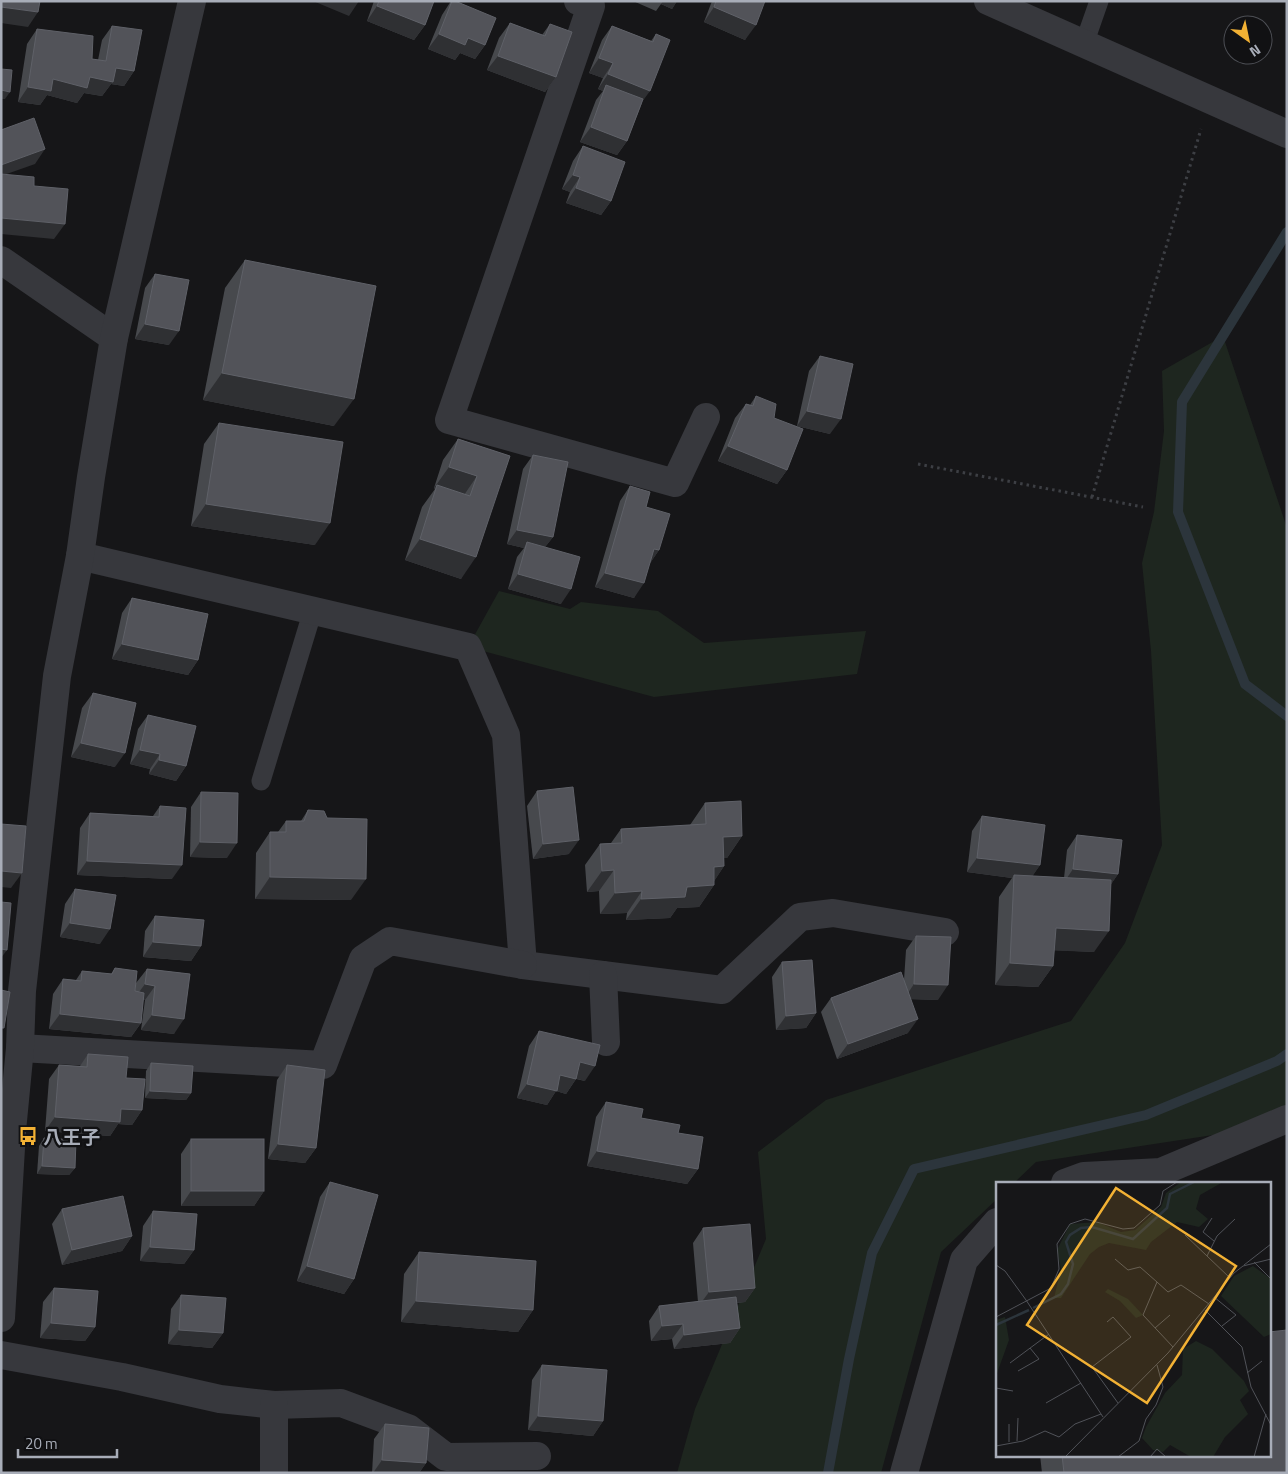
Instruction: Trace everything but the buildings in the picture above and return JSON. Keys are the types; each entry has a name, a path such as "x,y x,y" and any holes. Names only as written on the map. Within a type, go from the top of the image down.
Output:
{"street":[{"path":"1,1318 6,1131 20,1048 12,989 57,676 80,556 114,338 192,1"},
{"path":"578,1 591,6 449,420 675,483 706,417"},
{"path":"988,1 1287,134"},
{"path":"1,260 114,338"},
{"path":"80,556 468,647 506,735 524,965"},
{"path":"20,1048 323,1065 363,959 390,941 524,965 722,990 800,916 833,912 945,932"},
{"path":"603,976 606,1042"},
{"path":"1068,1182 1084,1176 1161,1172 1287,1119"},
{"path":"904,1473 964,1260 996,1223"},
{"path":"1,1355 122,1377 220,1399 274,1405 341,1403 408,1428 446,1457 537,1456"},
{"path":"274,1405 274,1473"}],"lane":[{"path":"1084,44 1099,1"},
{"path":"261,782 313,610"}],"path":[{"path":"1092,497 1210,100"},
{"path":"918,464 1143,507"}],"shaded area":[{"path":"1223,336 1287,528 1287,1114 1272,1126 1036,1162 1015,1182 996,1182 996,1200 941,1252 881,1473 677,1473 695,1409 766,1239 758,1152 826,1100 1071,1021 1125,943 1162,845 1151,651 1142,563 1154,512 1164,431 1162,371"},
{"path":"499,591 570,609 581,602 658,611 704,643 866,631 857,674 654,697 468,647"}],"waterway":[{"path":"1287,232 1182,402 1178,512 1245,684 1287,716"},
{"path":"828,1473 849,1359 872,1253 914,1169 1146,1115 1277,1061 1287,1054"}],"place":[{"name":"八王子","path":"28,1136"}]}
